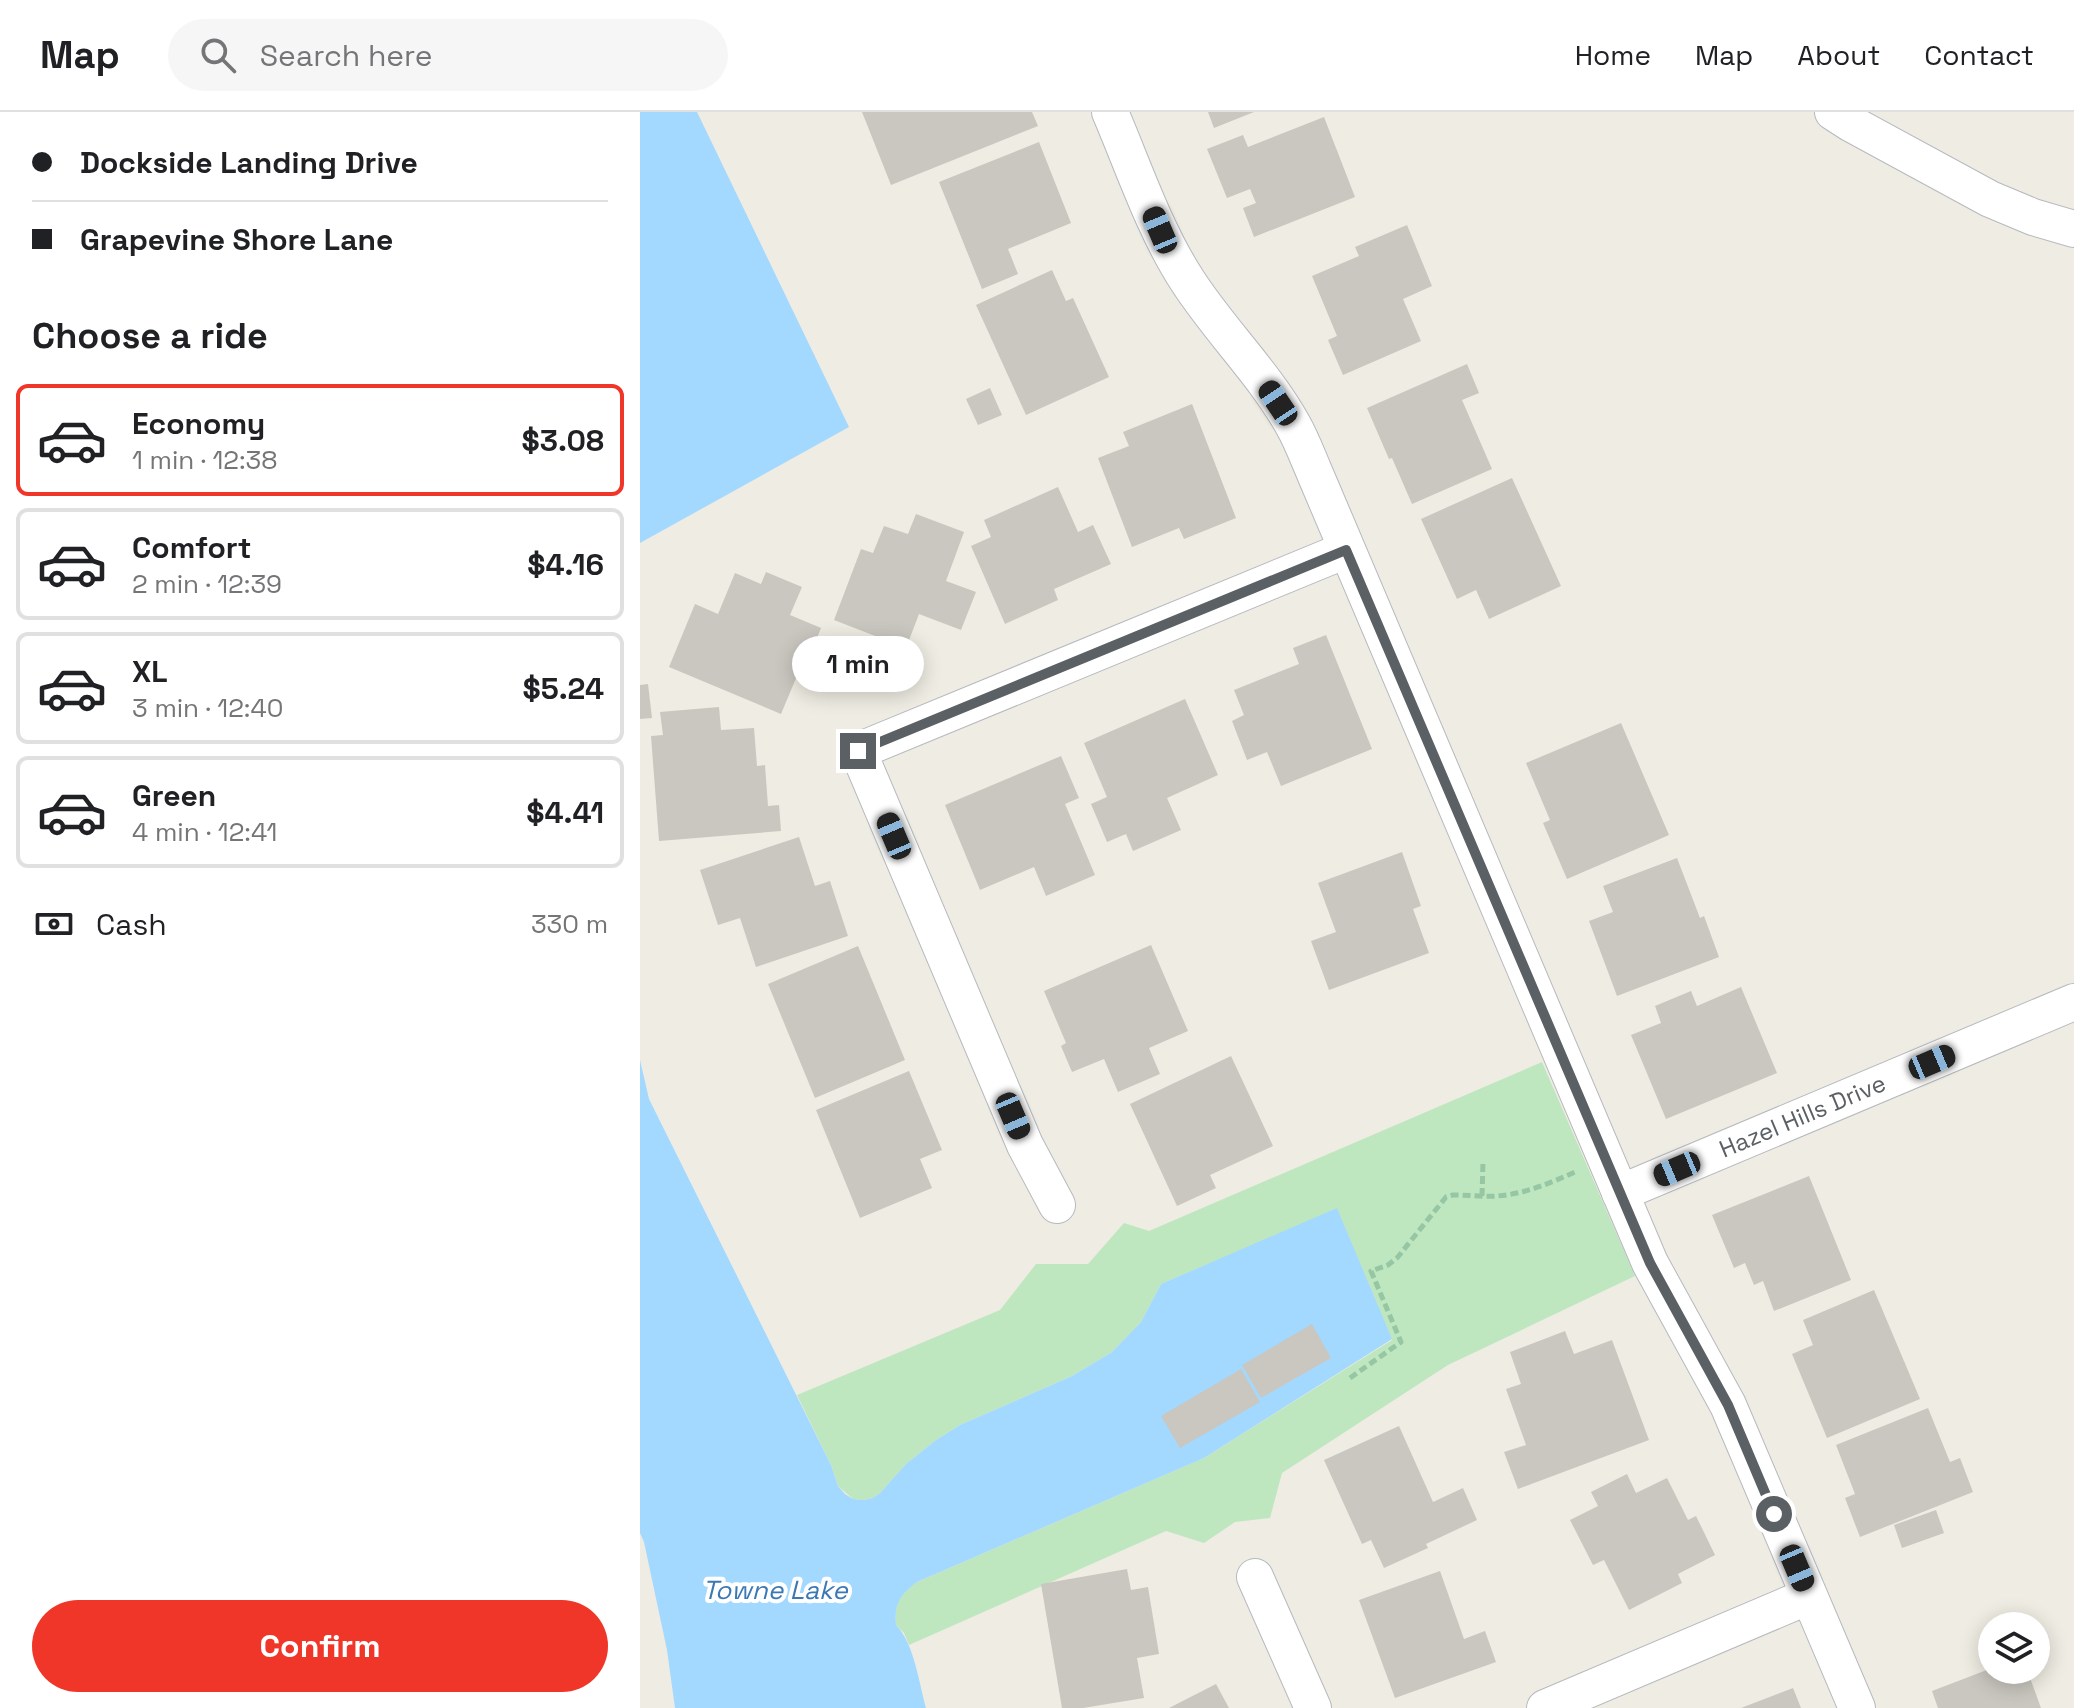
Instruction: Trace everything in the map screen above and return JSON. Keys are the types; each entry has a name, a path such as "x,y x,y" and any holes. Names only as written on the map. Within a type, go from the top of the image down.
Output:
{"street":[{"path":"1110,112 1160,230 1185,276 1292,424 1650,1263 1728,1405 1857,1708"},
{"path":"1833,112 1990,199 2033,217 2074,229"},
{"path":"1057,1205 1025,1145 858,751 1346,550"},
{"name":"Hazel Hills Drive","path":"1620,1193 2074,1002"},
{"path":"1255,1577 1313,1708"},
{"path":"1545,1708 1809,1596"}],"path":[{"path":"1350,1378 1401,1342 1371,1271 1388,1265 1407,1248 1446,1197 1496,1196 1538,1188 1605,1159"},
{"path":"1482,1196 1483,1162"}],"green space":[{"path":"1542,1062 1635,1276 1448,1365 1282,1473 1270,1518 1235,1522 1204,1543 1166,1531 909,1645 896,1625 896,1611 902,1596 917,1582 1204,1458 1392,1340 1337,1209 1161,1284 1141,1322 1112,1352 1072,1376 960,1425 906,1464 873,1498 853,1499 838,1486 797,1395 1000,1310 1036,1264 1088,1264 1124,1223 1149,1231"}],"water":[{"path":"640,112 697,112 849,427 640,543"},
{"name":"Towne Lake","path":"640,1060 649,1099 831,1465 838,1486 853,1499 873,1498 906,1464 960,1425 1072,1376 1112,1352 1141,1322 1161,1284 1337,1208 1392,1339 1204,1458 917,1582 899,1600 896,1625 912,1653 926,1708 675,1708 667,1650 640,1533"}],"building":[{"path":"862,112 1032,112 1038,126 891,185"},
{"path":"1208,112 1254,112 1214,128"},
{"path":"1324,117 1355,197 1254,237 1243,208 1256,203 1250,189 1227,198 1207,149 1243,135 1248,147"},
{"path":"1039,142 1071,223 1008,249 1018,274 982,289 939,182"},
{"path":"1407,225 1432,286 1403,299 1421,341 1343,375 1328,340 1337,336 1312,276 1359,256 1355,247"},
{"path":"1052,270 1066,301 1073,298 1109,377 1026,415 976,305"},
{"path":"1467,364 1479,393 1462,400 1492,469 1412,504 1367,408"},
{"path":"990,388 1002,415 978,425 966,399"},
{"path":"1192,404 1236,518 1184,539 1179,528 1132,547 1098,458 1129,446 1123,432"},
{"path":"1512,478 1561,586 1489,619 1476,590 1457,599 1421,519"},
{"path":"1058,487 1078,532 1093,525 1111,564 1054,589 1058,600 1005,624 971,546 991,537 984,520"},
{"path":"916,514 964,532 946,581 976,592 961,630 919,614 906,648 834,620 861,549 873,553 884,526 908,534"},
{"path":"766,572 802,587 790,615 821,628 781,714 669,667 695,604 718,614 735,573 761,584"},
{"path":"1326,635 1372,749 1281,786 1267,752 1247,760 1232,721 1244,715 1234,690 1299,664 1293,648"},
{"path":"648,684 652,718 640,719 640,685"},
{"path":"1185,699 1218,775 1167,798 1181,830 1133,851 1126,834 1107,842 1091,804 1107,797 1084,743"},
{"path":"719,707 721,730 754,728 757,766 765,765 768,806 779,805 781,831 659,841 651,736 663,735 660,712"},
{"path":"1621,723 1669,835 1567,879 1543,823 1550,820 1526,763"},
{"path":"1061,756 1079,798 1065,804 1095,875 1046,896 1034,867 980,890 945,805"},
{"path":"799,837 815,886 830,881 848,936 756,967 740,918 718,925 700,870"},
{"path":"1402,852 1421,906 1413,909 1429,953 1329,990 1311,941 1336,932 1318,883"},
{"path":"1677,858 1719,957 1617,996 1589,921 1613,912 1603,886"},
{"path":"1151,945 1188,1031 1149,1048 1160,1074 1118,1092 1104,1059 1072,1072 1061,1046 1066,1043 1044,991"},
{"path":"858,946 905,1060 815,1098 768,984"},
{"path":"1741,987 1777,1073 1666,1119 1631,1035 1661,1023 1655,1006 1691,991 1697,1006"},
{"path":"1231,1056 1273,1146 1210,1175 1216,1188 1177,1206 1130,1104"},
{"path":"909,1071 942,1150 920,1159 932,1188 860,1218 816,1110"},
{"path":"1809,1176 1851,1280 1774,1311 1763,1281 1754,1285 1745,1263 1734,1268 1712,1215"},
{"path":"1874,1290 1920,1399 1827,1438 1792,1354 1813,1345 1803,1320"},
{"path":"1312,1324 1331,1358 1261,1398 1242,1365"},
{"path":"1565,1331 1574,1354 1612,1340 1649,1440 1518,1489 1504,1452 1526,1445 1506,1389 1521,1384 1510,1352"},
{"path":"1241,1369 1260,1402 1180,1448 1161,1416"},
{"path":"1928,1408 1950,1462 1960,1458 1973,1492 1860,1537 1845,1498 1855,1494 1836,1445"},
{"path":"1399,1426 1433,1502 1463,1488 1477,1520 1426,1544 1428,1548 1384,1568 1371,1540 1362,1544 1324,1460"},
{"path":"1627,1474 1636,1493 1667,1478 1688,1520 1696,1516 1715,1555 1678,1574 1682,1583 1629,1610 1604,1560 1593,1565 1570,1520 1598,1506 1591,1492"},
{"path":"1936,1510 1944,1533 1902,1548 1894,1525"},
{"path":"1127,1569 1131,1590 1148,1587 1159,1654 1137,1658 1144,1698 1083,1708 1062,1708 1041,1584"},
{"path":"1440,1571 1464,1639 1485,1631 1496,1662 1395,1698 1359,1600"},
{"path":"1978,1673 1978,1684 2032,1684 2041,1708 1938,1708 1932,1691"},
{"path":"1216,1684 1229,1708 1169,1708"},
{"path":"1793,1688 1801,1708 1741,1708"}],"route":[{"path":"858,751 1346,550 1650,1263 1728,1405 1774,1514"}]}
